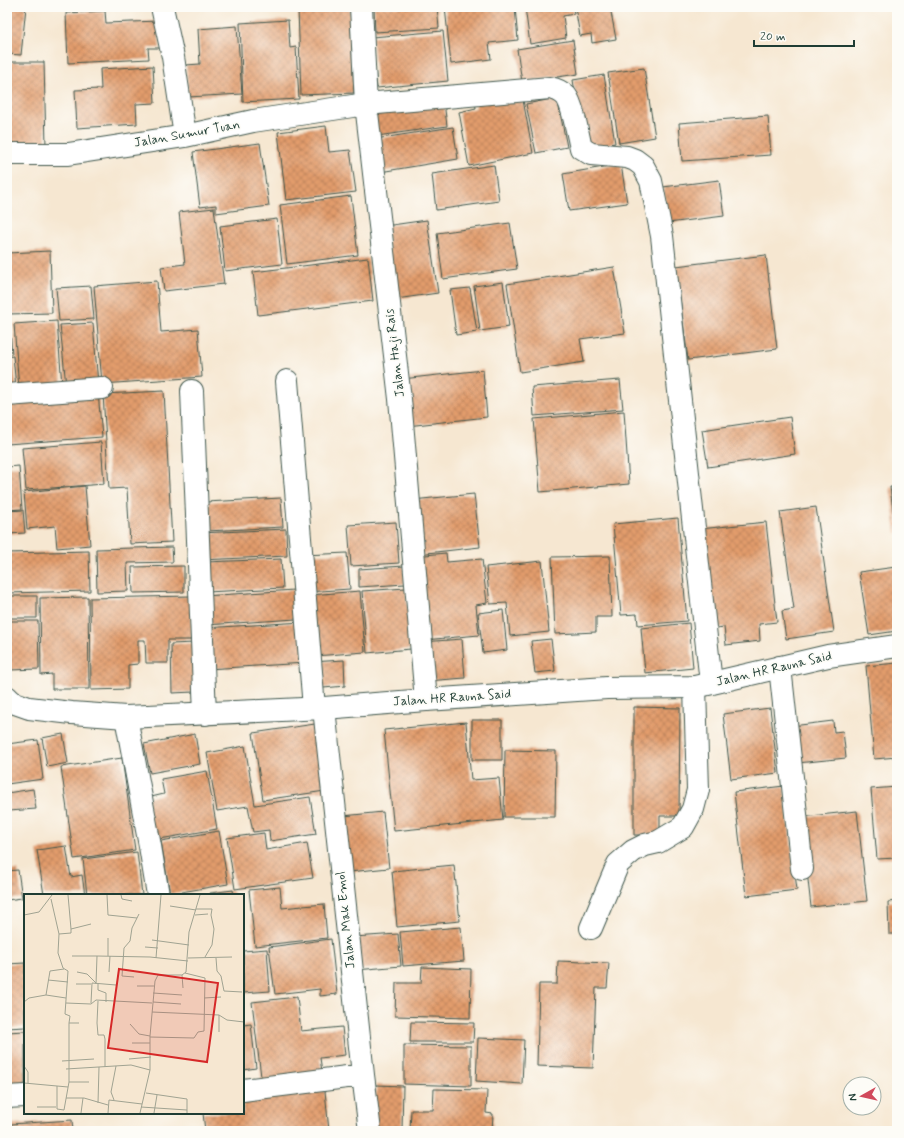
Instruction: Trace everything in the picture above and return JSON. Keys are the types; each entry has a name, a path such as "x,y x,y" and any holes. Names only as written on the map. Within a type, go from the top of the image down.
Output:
{"street":[{"path":"162,7 173,57 185,136"},
{"name":"Jalan Haji Rais","path":"362,7 366,104 400,399 426,700"},
{"name":"Jalan Sumur Tuan","path":"7,154 68,154 185,136 253,121 366,104 550,88 557,89 566,97 570,105 581,148 591,154 635,160 643,166 651,181 662,236 703,685"},
{"name":"Jalan Mak Emol","path":"287,381 319,708 370,1131"},
{"path":"7,395 102,388"},
{"path":"192,391 205,714"},
{"name":"Jalan HR Rauna Said","path":"7,697 12,702 29,708 126,717 319,708 607,688 703,685 828,656 897,646"},
{"path":"780,667 802,869"},
{"path":"592,928 618,864 633,850 658,842 683,827 693,809 698,790 703,685"},
{"path":"126,717 158,894"},
{"path":"244,1090 363,1075"},
{"path":"7,1097 24,1096"}],"building":[{"path":"7,7 26,7 21,55 7,54"},
{"path":"69,7 99,7 99,8 69,9"},
{"path":"350,7 354,93 301,95 298,9"},
{"path":"374,7 437,7 439,28 375,32"},
{"path":"445,7 515,7 518,40 489,43 491,59 451,64"},
{"path":"525,7 573,7 574,14 563,16 566,38 530,44"},
{"path":"575,7 610,7 616,39 592,43 591,34 580,36"},
{"path":"105,11 106,23 158,21 160,48 148,48 149,59 68,63 66,13"},
{"path":"288,20 290,48 296,47 299,99 243,102 240,23"},
{"path":"237,26 242,94 188,97 186,65 200,64 198,29"},
{"path":"443,31 448,81 377,88 372,37"},
{"path":"573,40 578,74 522,82 517,49"},
{"path":"7,62 44,62 46,146 7,146"},
{"path":"153,66 155,103 136,104 137,124 77,128 75,90 101,89 100,69"},
{"path":"644,68 655,137 619,143 608,73"},
{"path":"604,75 615,143 584,148 573,80"},
{"path":"557,98 567,147 536,153 526,104"},
{"path":"523,100 533,153 469,166 459,112 476,108 475,101"},
{"path":"444,102 447,126 377,136 373,113"},
{"path":"768,116 771,155 682,161 679,123"},
{"path":"326,126 329,152 350,150 356,192 286,200 278,132"},
{"path":"453,127 458,159 380,172 375,139"},
{"path":"260,143 269,206 216,213 216,205 200,207 193,152"},
{"path":"621,164 627,203 569,211 563,174"},
{"path":"494,165 499,201 436,210 432,174"},
{"path":"719,180 724,216 668,223 663,187"},
{"path":"351,196 358,255 287,264 280,205"},
{"path":"214,208 224,284 164,291 161,267 185,264 179,212"},
{"path":"277,219 282,264 225,271 220,226"},
{"path":"427,220 438,293 396,299 385,226"},
{"path":"510,223 517,269 443,279 437,233"},
{"path":"50,251 52,313 7,314 7,253"},
{"path":"766,255 777,349 688,360 676,266"},
{"path":"368,258 373,301 258,315 253,272"},
{"path":"614,267 625,333 580,339 584,362 520,372 507,284"},
{"path":"157,281 161,332 198,329 202,377 102,384 94,286"},
{"path":"503,282 509,327 480,331 474,286"},
{"path":"91,286 94,319 59,321 56,288"},
{"path":"470,288 477,332 456,335 450,290"},
{"path":"7,318 9,318 12,354 7,354"},
{"path":"57,321 62,385 19,389 14,324"},
{"path":"93,323 98,384 66,386 60,325"},
{"path":"13,356 16,387 7,388 7,357"},
{"path":"483,370 487,417 407,426 402,379"},
{"path":"620,380 623,409 534,416 532,387"},
{"path":"164,391 172,542 130,544 127,488 109,489 103,394"},
{"path":"98,392 102,437 7,444 7,399"},
{"path":"624,411 629,484 540,492 534,419"},
{"path":"790,417 795,454 708,467 702,430"},
{"path":"101,442 104,484 26,490 22,448"},
{"path":"19,466 22,509 7,510 7,467"},
{"path":"85,486 90,545 57,548 55,526 27,529 24,492"},
{"path":"890,487 897,487 897,533 896,533"},
{"path":"474,494 480,547 418,554 412,500"},
{"path":"281,498 283,527 207,531 206,502"},
{"path":"816,507 834,632 786,639 782,611 794,609 780,512"},
{"path":"23,510 25,533 7,534 7,511"},
{"path":"678,518 687,621 638,625 637,614 621,615 613,524"},
{"path":"396,522 399,563 351,566 348,525"},
{"path":"766,522 777,622 759,624 760,641 726,645 724,627 710,629 700,529"},
{"path":"286,529 287,556 202,560 200,533"},
{"path":"172,547 173,562 127,563 128,591 97,592 96,549"},
{"path":"89,551 90,591 7,593 7,553"},
{"path":"347,553 350,589 306,592 304,555"},
{"path":"446,553 447,562 482,559 487,603 476,605 479,635 424,640 415,556"},
{"path":"610,556 612,617 596,617 596,632 555,634 552,557"},
{"path":"281,559 283,588 207,592 205,562"},
{"path":"542,561 549,632 510,636 507,603 490,604 486,567"},
{"path":"184,566 184,592 133,593 132,567"},
{"path":"404,566 405,584 359,587 359,569"},
{"path":"896,567 897,631 869,635 859,572"},
{"path":"406,588 411,649 367,653 362,591"},
{"path":"294,590 296,619 206,625 204,596"},
{"path":"360,591 365,652 315,656 310,595"},
{"path":"9,596 37,596 37,618 10,618"},
{"path":"192,596 192,640 168,640 168,663 146,663 145,640 138,640 138,664 128,665 128,689 91,690 90,598"},
{"path":"88,597 89,689 52,689 52,674 41,675 40,598"},
{"path":"503,610 507,650 483,653 478,613"},
{"path":"10,621 38,621 39,669 10,670"},
{"path":"303,622 306,663 207,669 204,628"},
{"path":"689,623 693,668 645,673 641,628"},
{"path":"462,639 465,678 427,681 423,642"},
{"path":"551,639 555,671 535,673 531,641"},
{"path":"194,643 194,692 172,693 171,644"},
{"path":"344,660 345,686 313,689 311,662"},
{"path":"897,663 897,757 874,759 866,666"},
{"path":"634,707 680,708 679,816 660,816 660,835 634,835"},
{"path":"770,708 778,773 731,779 723,714"},
{"path":"472,720 502,720 502,760 472,760"},
{"path":"833,721 834,732 843,731 846,758 797,763 792,726"},
{"path":"466,722 471,780 499,778 503,820 394,831 384,730"},
{"path":"315,724 325,791 263,800 253,733"},
{"path":"63,734 68,763 47,767 42,738"},
{"path":"195,734 200,764 150,773 144,744"},
{"path":"38,740 43,779 7,784 7,744"},
{"path":"245,746 255,805 310,797 316,834 270,841 269,830 253,832 248,806 217,811 207,753"},
{"path":"505,750 556,751 555,817 504,817"},
{"path":"122,758 135,850 74,859 61,767"},
{"path":"207,771 217,829 154,840 147,798 164,794 161,779"},
{"path":"784,786 797,890 746,896 734,792"},
{"path":"897,787 897,858 877,859 871,789"},
{"path":"33,789 36,809 9,811 7,793"},
{"path":"857,811 867,901 811,907 801,817"},
{"path":"383,812 389,868 349,872 343,816"},
{"path":"219,831 228,884 170,894 161,841"},
{"path":"264,833 266,850 307,843 313,878 235,889 227,838"},
{"path":"66,846 71,877 82,875 85,894 44,894 37,850"},
{"path":"137,852 142,894 87,894 83,859"},
{"path":"454,865 460,921 397,927 392,871"},
{"path":"18,870 22,898 7,900 7,871"},
{"path":"280,887 282,908 324,904 327,938 255,946 249,890"},
{"path":"233,890 234,894 210,894"},
{"path":"897,901 897,934 889,934 888,902"},
{"path":"461,927 464,961 403,966 400,932"},
{"path":"398,934 401,966 356,970 354,937"},
{"path":"331,939 337,994 320,996 320,989 275,994 269,947"},
{"path":"267,949 270,991 244,993 244,951"},
{"path":"558,961 609,963 607,988 596,988 593,1068 537,1066 539,984 557,984"},
{"path":"24,963 24,1027 7,1028 7,964"},
{"path":"422,967 471,969 470,1018 395,1016 396,983 421,983"},
{"path":"297,997 301,1031 342,1027 345,1055 320,1058 323,1078 262,1085 252,1002"},
{"path":"411,1022 474,1023 473,1042 410,1042"},
{"path":"251,1024 256,1068 244,1070 244,1025"},
{"path":"24,1031 24,1089 7,1090 7,1032"},
{"path":"478,1038 524,1040 522,1084 476,1081"},
{"path":"404,1045 471,1046 471,1086 404,1084"},
{"path":"376,1085 403,1086 402,1131 375,1131"},
{"path":"434,1089 487,1090 486,1113 493,1114 492,1131 410,1131 411,1110 433,1110"},
{"path":"325,1091 329,1131 205,1131 203,1114 244,1114 244,1098"},
{"path":"72,1120 73,1131 12,1131 11,1124"}]}
